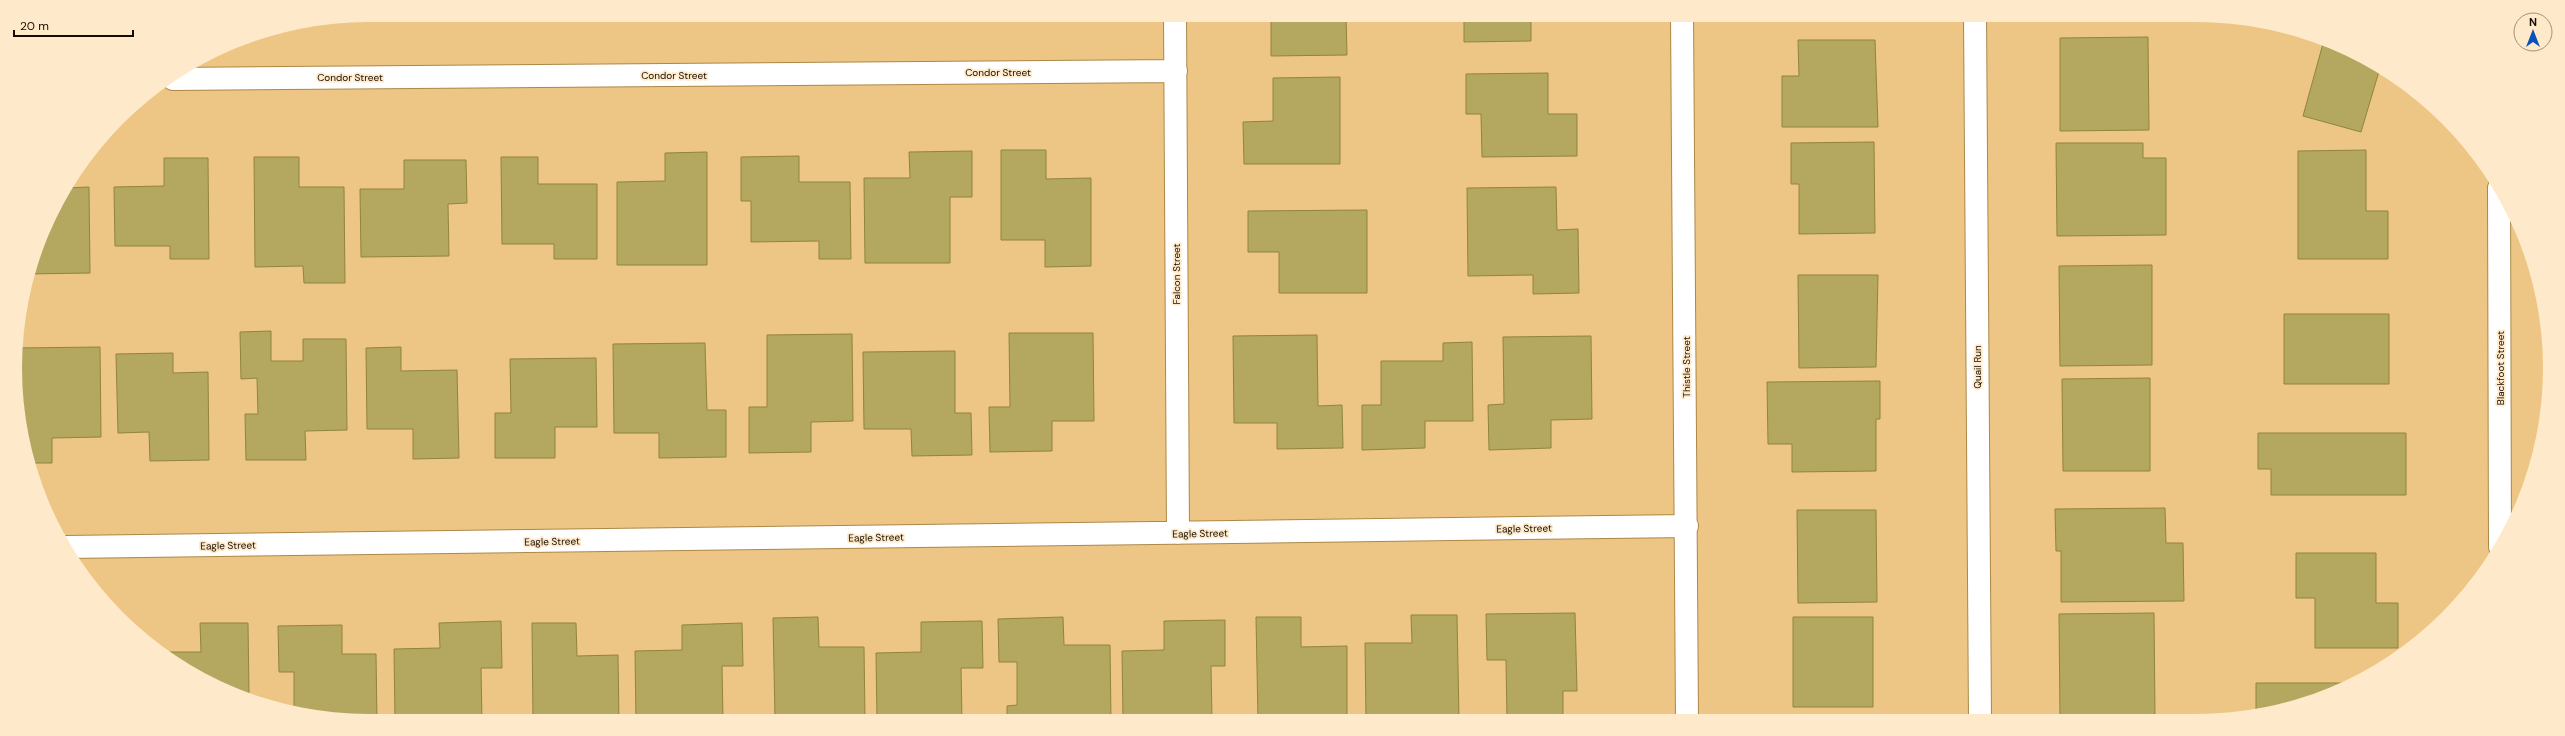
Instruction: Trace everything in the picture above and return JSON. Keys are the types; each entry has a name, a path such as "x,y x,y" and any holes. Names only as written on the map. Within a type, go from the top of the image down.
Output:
{"street":[{"name":"Falcon Street","path":"1175,22 1178,533"},
{"name":"Thistle Street","path":"1682,22 1687,526 1687,714"},
{"name":"Quail Run","path":"1975,22 1980,714"},
{"name":"Condor Street","path":"178,79 1176,71"},
{"name":"Blackfoot Street","path":"2499,199 2500,535"},
{"name":"Eagle Street","path":"72,547 1687,526"}],"building":[{"path":"1271,22 1346,22 1347,55 1271,56"},
{"path":"1464,22 1531,22 1531,41 1464,42"},
{"path":"2148,37 2149,130 2060,131 2060,38"},
{"path":"1798,40 1875,40 1878,127 1782,127 1782,76 1799,76"},
{"path":"2322,46 2378,73 2361,132 2303,116"},
{"path":"1548,73 1548,114 1577,114 1577,156 1482,157 1481,114 1466,114 1466,74"},
{"path":"1340,77 1340,164 1244,164 1243,122 1273,121 1273,78"},
{"path":"1874,142 1875,233 1799,234 1799,184 1791,184 1791,143"},
{"path":"2056,143 2143,143 2143,158 2166,158 2166,235 2057,236"},
{"path":"1001,150 1046,150 1046,179 1091,178 1091,266 1045,267 1045,240 1001,240"},
{"path":"2366,150 2366,211 2388,211 2388,259 2298,259 2298,151"},
{"path":"972,151 972,197 950,197 950,263 865,263 864,178 910,178 909,152"},
{"path":"707,152 707,265 617,265 617,182 665,181 665,153"},
{"path":"799,156 799,182 850,182 851,259 819,259 819,241 751,242 751,201 741,201 741,157"},
{"path":"254,157 299,157 299,187 344,187 345,283 304,283 303,266 255,267"},
{"path":"501,157 538,157 538,184 597,184 597,259 554,259 554,244 502,244"},
{"path":"164,158 208,158 209,259 170,259 170,246 115,246 114,187 164,186"},
{"path":"404,160 466,160 467,203 448,204 449,256 361,257 360,189 404,189"},
{"path":"89,187 90,273 35,274 48,236 73,188"},
{"path":"1556,187 1557,230 1578,229 1579,293 1533,294 1533,275 1468,276 1467,188"},
{"path":"1367,210 1367,293 1279,293 1279,252 1248,252 1248,211"},
{"path":"2152,265 2152,365 2060,366 2059,266"},
{"path":"1798,275 1878,275 1876,367 1799,368"},
{"path":"2284,314 2389,314 2389,384 2284,384"},
{"path":"271,331 271,361 303,361 303,339 346,339 347,430 305,431 306,460 246,460 245,414 258,414 257,378 241,379 240,332"},
{"path":"1009,333 1093,333 1094,421 1052,421 1052,451 990,452 989,407 1010,407"},
{"path":"852,334 853,421 811,422 811,452 749,453 749,407 767,407 767,335"},
{"path":"1317,335 1318,406 1342,405 1343,448 1277,449 1277,423 1234,423 1233,336"},
{"path":"1591,336 1592,419 1551,420 1551,448 1489,450 1488,405 1504,404 1503,337"},
{"path":"1472,342 1473,421 1425,421 1425,448 1362,450 1362,405 1381,405 1381,361 1443,361 1443,343"},
{"path":"705,343 707,410 726,410 726,457 659,458 659,433 614,433 613,344"},
{"path":"100,347 101,437 52,438 52,463 35,463 34,458 25,413 22,368 23,348"},
{"path":"401,347 401,371 457,370 459,458 413,459 413,429 367,429 366,348"},
{"path":"955,351 955,413 971,413 972,455 912,456 911,429 864,429 863,352"},
{"path":"173,353 173,373 208,372 209,460 150,461 149,432 118,433 116,354"},
{"path":"596,358 597,427 555,427 555,458 495,458 495,413 511,413 510,359"},
{"path":"2150,378 2150,471 2063,471 2062,379"},
{"path":"1880,381 1880,419 1876,419 1876,471 1792,472 1792,444 1768,444 1767,382"},
{"path":"2258,433 2406,433 2406,495 2271,495 2271,469 2258,469"},
{"path":"2165,508 2166,543 2183,543 2184,601 2061,602 2061,551 2056,551 2055,509"},
{"path":"1797,510 1876,510 1877,602 1798,603"},
{"path":"2296,553 2376,553 2376,603 2398,603 2398,648 2315,648 2315,598 2296,598"},
{"path":"1575,613 1577,691 1563,691 1563,714 1507,714 1506,660 1487,660 1486,614"},
{"path":"2154,613 2155,714 2060,714 2059,614"},
{"path":"1411,615 1457,615 1459,714 1366,714 1365,643 1412,643"},
{"path":"818,617 819,647 864,647 865,714 775,714 773,618"},
{"path":"1063,617 1064,645 1110,645 1111,714 1007,714 1007,706 1017,705 1017,662 999,662 998,619"},
{"path":"1256,617 1301,617 1301,647 1347,646 1347,714 1258,714"},
{"path":"1793,617 1873,617 1873,707 1793,707"},
{"path":"1225,620 1225,666 1211,666 1212,714 1123,714 1122,651 1164,650 1164,621"},
{"path":"501,621 502,668 481,668 482,714 395,714 394,649 440,648 439,623"},
{"path":"982,621 983,668 961,668 962,714 877,714 876,653 921,652 921,622"},
{"path":"200,623 248,623 249,693 195,668 170,652 201,652"},
{"path":"532,623 576,623 577,656 618,655 619,714 533,714"},
{"path":"742,623 743,666 722,666 723,714 636,714 635,651 682,650 682,625"},
{"path":"342,625 342,654 376,654 377,714 323,711 294,706 294,672 279,672 278,626"},
{"path":"2256,683 2340,683 2308,696 2256,709"}]}
